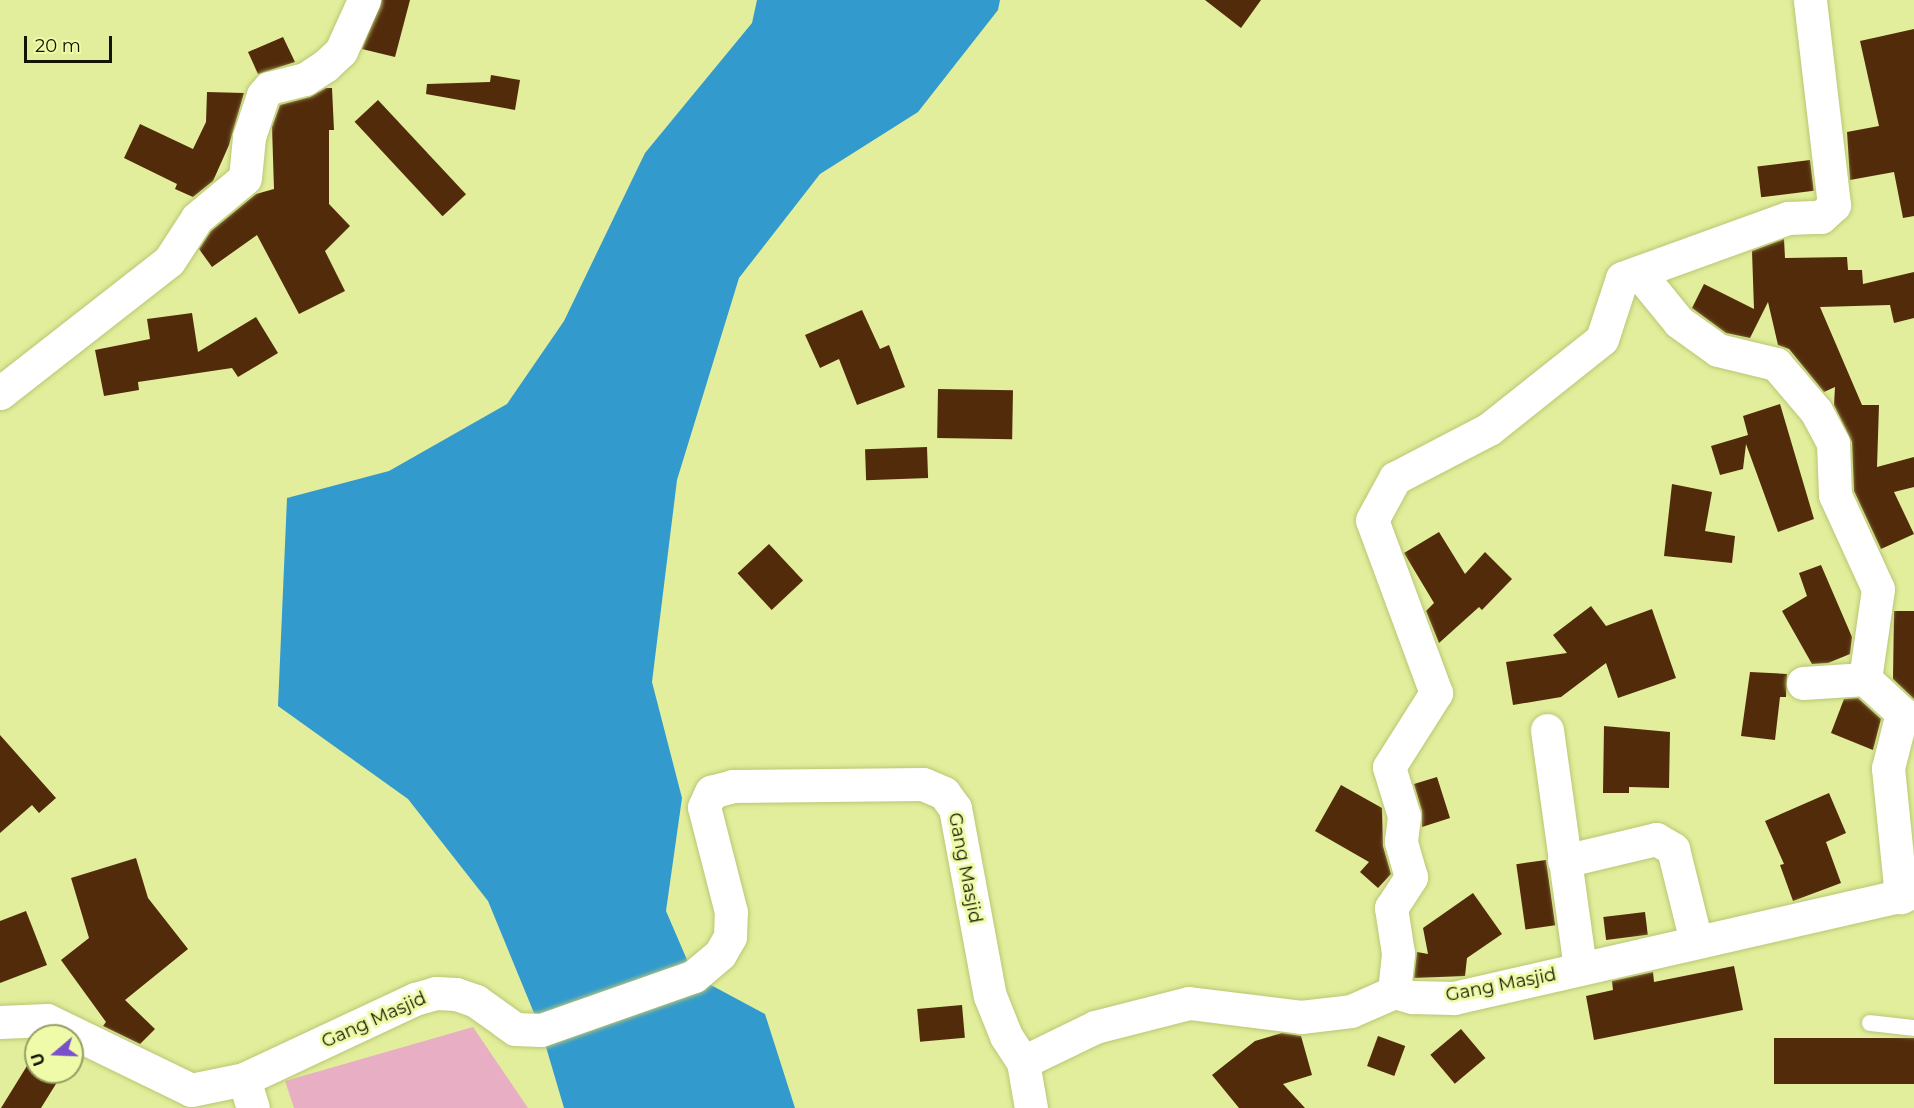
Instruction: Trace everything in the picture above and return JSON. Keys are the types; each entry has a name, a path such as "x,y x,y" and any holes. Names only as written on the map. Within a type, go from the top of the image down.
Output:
{"street":[{"path":"0,393 169,261 197,218 244,178 249,137 262,95 269,88 305,79 325,66 341,51 364,0"},
{"path":"1031,1108 1023,1062 1095,1027 1189,1003 1301,1017 1351,1011 1394,992 1398,953 1391,908 1411,877 1401,841 1404,816 1389,767 1436,693 1372,520 1395,478 1489,429 1602,339 1622,278 1788,218 1821,217 1834,205 1810,0"},
{"path":"1639,273 1679,322 1718,350 1776,364 1816,411 1833,443 1835,495 1878,589 1865,679"},
{"path":"1803,683 1865,679 1902,713 1888,768 1907,895"},
{"path":"1547,730 1580,969"},
{"name":"Gang Masjid","path":"0,1022 47,1020 191,1090 248,1094 415,999 436,993 456,994 476,1001 515,1029 541,1030 694,976 720,954 730,937 732,912 704,807 711,792 734,786 922,784 944,793 955,808 990,996 1006,1036 1023,1062"},
{"path":"1564,861 1656,839 1672,849 1696,941"},
{"name":"Gang Masjid","path":"1394,992 1412,997 1454,998 1696,941 1907,895"}],"lane":[{"path":"1870,1023 1914,1028"}],"shaded area":[{"path":"473,1027 528,1108 294,1108 285,1081"}],"water":[{"path":"757,0 1000,0 998,10 918,112 820,174 739,278 677,480 652,682 682,798 666,911 694,976 765,1014 795,1108 564,1108 541,1030 488,901 408,799 278,706 287,498 389,471 507,404 564,321 645,153 752,23"}],"building":[{"path":"382,0 410,0 395,57 362,49"},
{"path":"1205,0 1261,0 1241,28"},
{"path":"1914,29 1914,216 1903,218 1894,172 1850,180 1847,132 1879,126 1860,41"},
{"path":"283,37 295,62 258,74 248,52"},
{"path":"491,75 520,80 515,110 426,94 427,84 490,82"},
{"path":"326,88 332,88 334,130 329,130 329,204 350,226 325,251 345,291 299,314 257,235 212,267 199,249 211,231 256,194 274,189 272,127 280,105 310,97"},
{"path":"207,92 244,93 229,145 213,181 193,197 175,189 177,184 124,158 140,124 193,149 206,122"},
{"path":"378,100 466,194 443,216 355,122"},
{"path":"1810,160 1814,191 1761,197 1757,166"},
{"path":"1784,239 1785,258 1847,257 1848,270 1862,270 1863,284 1914,272 1914,318 1894,323 1890,305 1820,307 1862,405 1879,405 1877,467 1914,457 1914,487 1894,492 1914,534 1881,549 1854,491 1852,442 1834,405 1835,387 1824,392 1789,349 1778,345 1768,302 1750,338 1726,333 1692,308 1704,284 1754,309 1752,251"},
{"path":"862,310 880,349 889,345 905,387 857,405 839,359 820,368 805,335"},
{"path":"192,313 198,352 256,317 278,353 238,377 232,368 138,382 139,390 104,396 95,350 150,339 147,319"},
{"path":"938,389 1013,390 1012,439 937,438"},
{"path":"1780,404 1814,519 1778,532 1746,444 1743,469 1720,475 1711,446 1748,435 1743,416"},
{"path":"927,447 928,478 866,480 865,449"},
{"path":"1672,484 1712,492 1705,531 1735,536 1732,563 1664,556"},
{"path":"1439,532 1465,574 1485,552 1512,579 1482,610 1479,607 1439,643 1426,611 1434,603 1404,553"},
{"path":"769,544 803,581 772,610 738,573"},
{"path":"1821,565 1852,637 1850,654 1828,663 1812,664 1782,611 1807,596 1799,573"},
{"path":"1591,606 1606,626 1652,609 1676,678 1618,698 1606,663 1561,697 1513,705 1506,662 1567,653 1553,635"},
{"path":"1894,611 1914,611 1914,699 1893,679"},
{"path":"1750,672 1787,674 1786,697 1780,697 1775,740 1741,736"},
{"path":"1858,698 1881,719 1873,750 1831,733 1844,699"},
{"path":"1604,726 1670,732 1669,788 1629,787 1629,793 1603,793"},
{"path":"0,735 56,798 39,813 32,805 0,833"},
{"path":"1437,777 1450,818 1422,827 1422,811 1414,784"},
{"path":"1341,785 1382,808 1383,846 1391,874 1378,888 1360,872 1369,862 1315,831"},
{"path":"1829,793 1846,833 1826,842 1841,883 1793,901 1780,865 1784,864 1765,821"},
{"path":"136,858 148,898 188,949 125,1000 155,1029 140,1044 103,1026 106,1022 61,960 89,938 71,878"},
{"path":"1546,860 1555,925 1525,930 1516,864"},
{"path":"1473,893 1502,934 1467,958 1465,976 1414,978 1417,952 1428,954 1423,928"},
{"path":"26,911 47,965 0,983 0,921"},
{"path":"1645,912 1648,935 1606,940 1603,917"},
{"path":"1734,966 1743,1010 1594,1040 1586,996 1613,990 1612,981 1653,972 1654,982"},
{"path":"962,1005 965,1038 920,1042 917,1009"},
{"path":"1461,1029 1485,1058 1455,1084 1430,1055"},
{"path":"1282,1033 1301,1036 1312,1075 1283,1084 1305,1108 1239,1108 1212,1075 1255,1041"},
{"path":"1378,1036 1405,1046 1394,1076 1367,1066"},
{"path":"1774,1038 1914,1038 1914,1084 1774,1084"},
{"path":"24,1071 24,1084 56,1084 41,1108 1,1108"}]}
